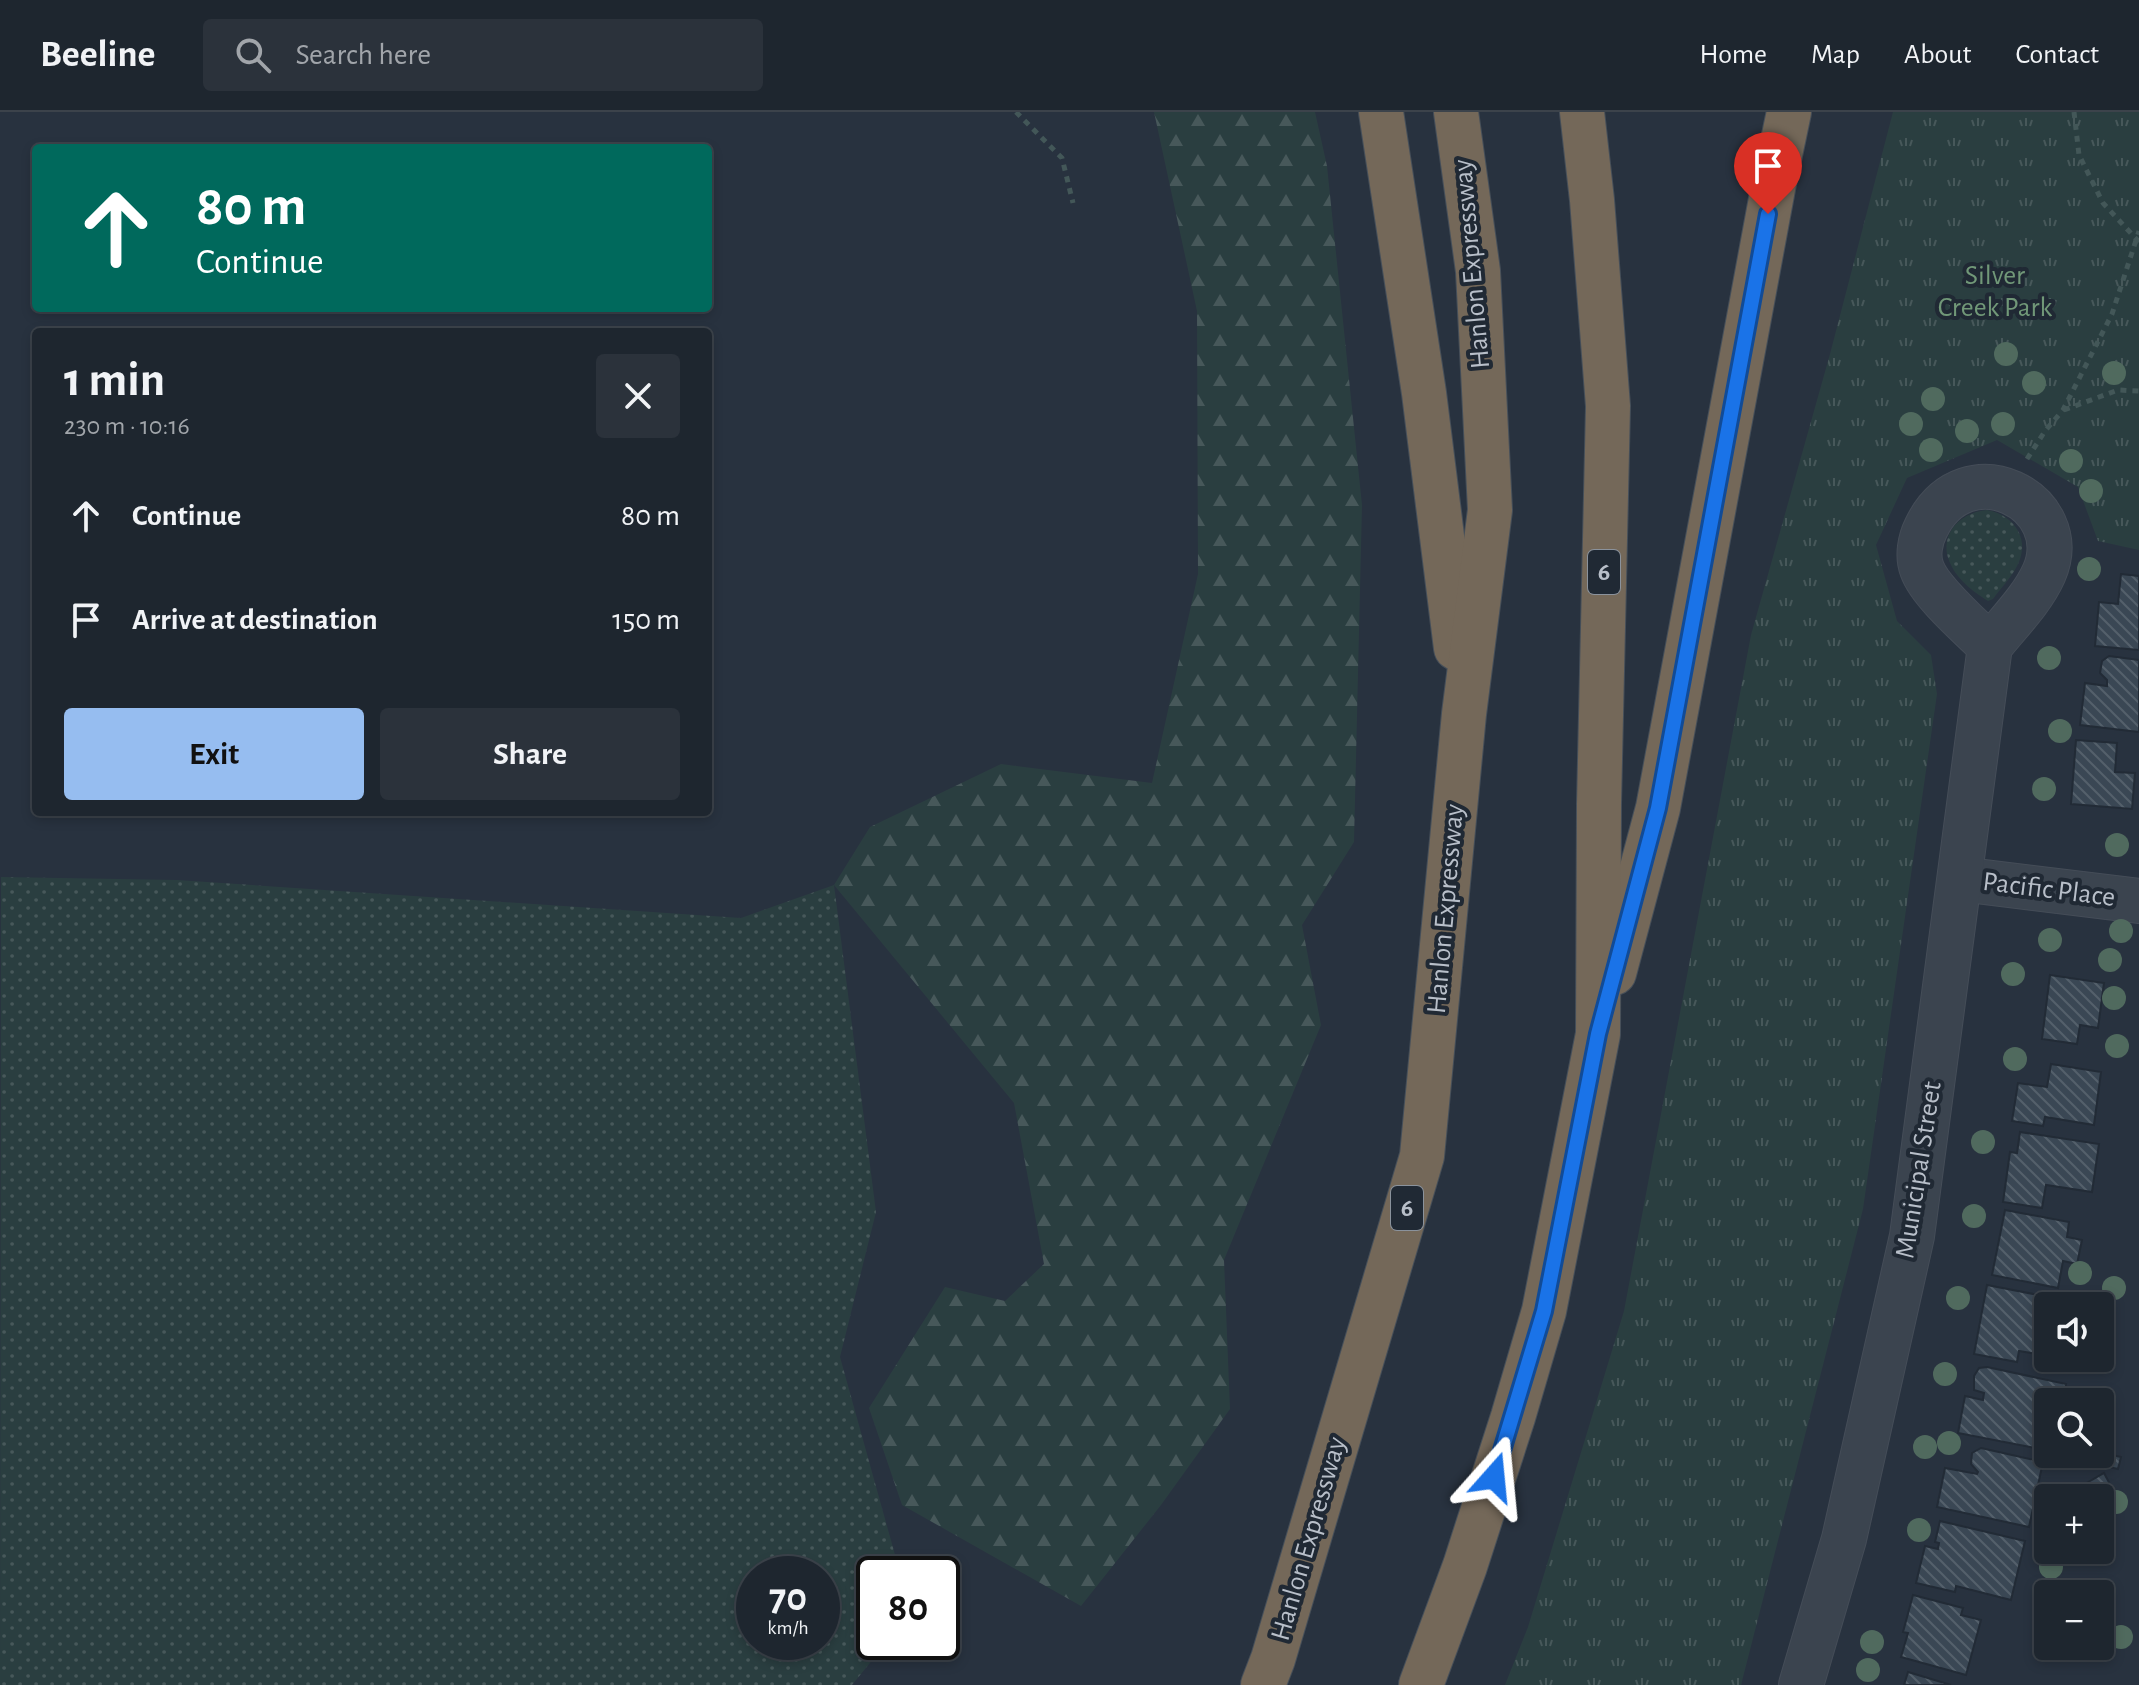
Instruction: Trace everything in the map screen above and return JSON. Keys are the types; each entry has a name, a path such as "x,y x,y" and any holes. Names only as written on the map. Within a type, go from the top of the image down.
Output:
{"highway":[{"path":"1381,112 1424,393 1464,714"},
{"name":"Hanlon Expressway","path":"1263,1685 1422,1156 1464,714 1490,510 1478,271 1456,112"},
{"name":"6","path":"1421,1685 1470,1551 1544,1311 1598,1034 1599,788 1608,406 1582,112"},
{"path":"1598,1034 1658,808 1789,112"}],"street":[{"name":"Municipal Street","path":"1801,1685 1844,1539 1912,1236 1990,646"},
{"name":"Pacific Place","path":"1960,879 2139,901"}],"path":[{"path":"1016,112 1062,158 1073,203"},
{"path":"2074,112 2079,155 2103,203 2137,241"},
{"path":"2025,462 2063,410 2112,314 2139,231"},
{"path":"2063,410 2118,390 2139,391"}],"green space":[{"path":"1154,112 1315,112 1327,166 1362,505 1354,842 1302,925 1321,1025 1224,1260 1230,1409 1161,1505 1081,1606 902,1505 869,1408 945,1287 1005,1301 1044,1264 1014,1103 834,885 870,827 1001,764 1152,783 1198,574 1197,311"},
{"name":"Silver Creek Park","path":"1893,112 2139,112 2139,550 2098,541 2078,487 1997,440 1907,478 1876,545 1897,621 1931,655 1937,694 1863,1209 1741,1685 1505,1685 1528,1627 1624,1311 1751,635 1830,354"},
{"path":"1987,510 2013,523 2022,548 2014,572 1988,601 1959,577 1952,567 1946,546 1952,529 1959,522 1976,512"},
{"path":"1,877 177,880 741,918 834,885 876,1212 840,1357 895,1556 856,1556 856,1660 872,1660 852,1685 0,1685"}],"building":[{"path":"2121,574 2139,576 2139,650 2095,646 2099,602 2118,604"},
{"path":"2109,656 2139,660 2139,732 2080,725 2085,683 2107,686 2107,680 2100,673 2102,661"},
{"path":"2076,740 2117,743 2115,772 2135,773 2132,809 2071,804"},
{"path":"2050,975 2104,983 2098,1028 2080,1025 2077,1044 2042,1039"},
{"path":"2051,1064 2101,1072 2094,1125 2045,1117 2043,1126 2012,1121 2018,1083 2047,1087"},
{"path":"2020,1132 2099,1144 2092,1192 2046,1185 2042,1208 2003,1202 2010,1152 2017,1153"},
{"path":"2005,1210 2069,1222 2067,1237 2082,1240 2077,1264 2063,1261 2058,1288 1992,1275"},
{"path":"1987,1285 2034,1294 2034,1354 2019,1351 2017,1362 1974,1354"},
{"path":"1987,1367 2066,1384 2065,1388 2034,1388 2034,1448 1958,1433 1965,1396 1983,1400 1984,1393 1974,1390 1974,1376 1979,1368"},
{"path":"1981,1448 2034,1460 2034,1468 2042,1468 2038,1484 2034,1484 2029,1527 1937,1507 1945,1468 1977,1474 1971,1464 1972,1453"},
{"path":"2114,1456 2121,1457 2118,1469 2113,1468"},
{"path":"2104,1473 2110,1484 2085,1484"},
{"path":"1940,1521 2025,1541 2011,1600 1956,1586 1955,1592 1916,1583 1925,1546 1938,1549 1939,1543 1935,1542"},
{"path":"1913,1595 1963,1608 1961,1615 1981,1620 1966,1675 1901,1657 1908,1633 1903,1632"},
{"path":"1908,1672 1951,1685 1904,1685"}],"route":[{"path":"1494,1477 1544,1311 1598,1034 1658,808 1768,214"}]}
